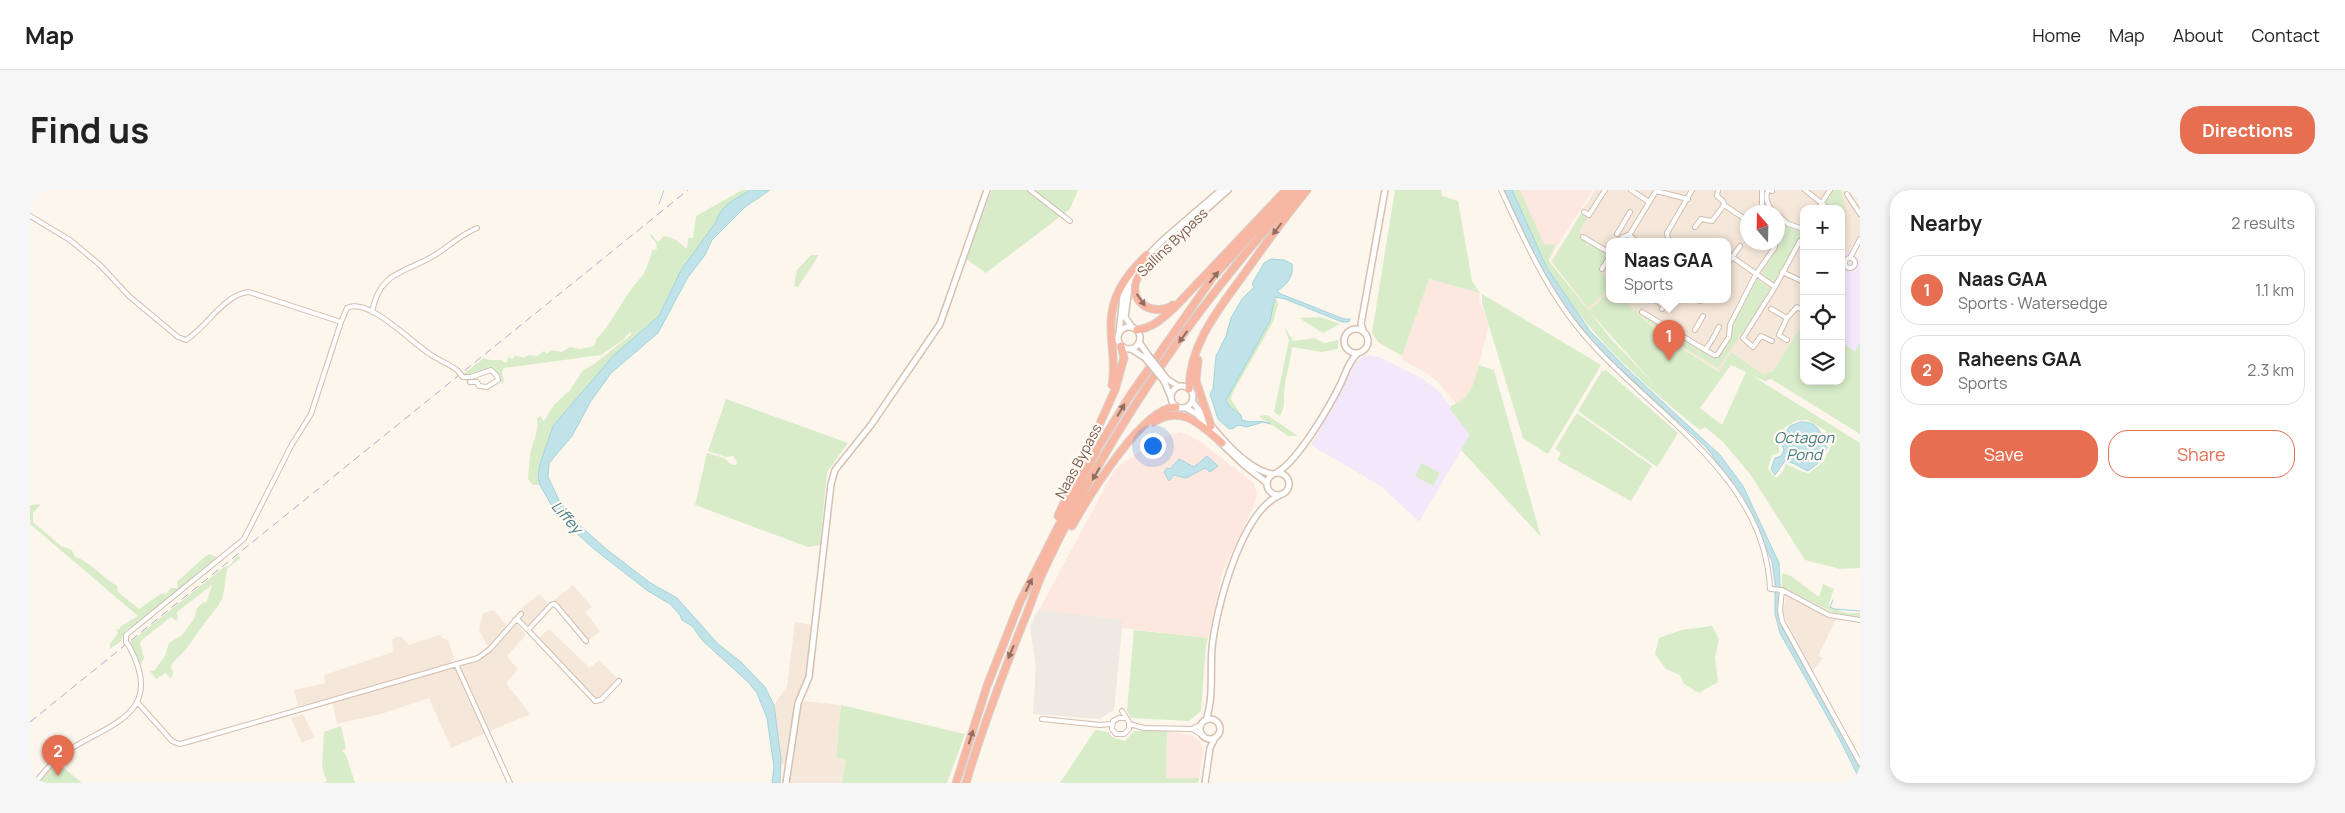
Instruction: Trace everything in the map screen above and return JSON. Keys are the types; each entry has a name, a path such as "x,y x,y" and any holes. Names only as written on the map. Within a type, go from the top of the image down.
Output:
{"highway":[{"path":"1134,329 1149,328 1159,322 1286,190"},
{"name":"Naas Bypass","path":"956,783 987,686 1020,602 1099,446 1128,397 1213,277 1292,190"},
{"name":"Naas Bypass","path":"966,783 980,735 1042,575 1084,493 1148,385 1234,266 1301,190"},
{"path":"1189,389 1191,368 1202,338 1218,310 1307,190"},
{"path":"1149,257 1136,280 1135,292 1141,303 1152,310 1160,310 1168,308 1185,295"},
{"path":"1107,410 1115,364 1111,327 1115,300 1127,276 1149,257"},
{"path":"1202,338 1197,362 1196,381 1211,426"},
{"path":"1040,563 1053,528 1115,390 1124,358 1121,346"},
{"path":"1024,622 1066,536 1088,499 1135,434 1157,414 1176,407"},
{"path":"1129,442 1161,418 1180,415 1197,422 1222,443"}],"main road":[{"path":"786,783 798,703 809,677 831,484 835,470 871,425 937,328 946,310 987,190"},
{"name":"Sallins Bypass","path":"1134,329 1124,316 1128,289 1138,272 1149,257 1221,190"},
{"name":"Sallins Bypass","path":"1119,333 1121,303 1125,290 1149,257 1228,190"},
{"path":"1192,401 1211,426 1250,465 1262,472 1272,474 1288,466 1318,423 1340,384 1350,361 1358,352 1364,350 1367,344 1362,324 1385,190"},
{"path":"1855,190 1860,197"},
{"path":"1358,352 1349,350 1345,346 1344,339 1350,331 1362,324"},
{"path":"1147,356 1134,349 1121,346 1118,338 1119,333 1124,328 1134,329 1140,336 1139,342 1147,356 1166,380 1172,404 1197,414 1222,443 1266,483 1268,489 1273,494 1280,495"},
{"path":"1356,329 1364,333"},
{"path":"1130,349 1139,342"},
{"path":"1349,350 1350,361"},
{"path":"1166,380 1189,389 1193,394 1192,401 1186,408"},
{"path":"1170,396 1178,386"},
{"path":"1264,505 1285,492 1289,487 1287,477 1288,466"},
{"path":"1278,472 1287,477"},
{"path":"1266,483 1272,474"},
{"path":"1204,783 1210,748 1220,729 1211,708 1212,648 1223,593 1244,536 1264,505 1268,489"},
{"path":"1210,748 1201,731 1211,708"},
{"path":"1204,722 1216,721"},
{"path":"1205,737 1216,737"}],"street":[{"path":"1030,190 1070,221"},
{"path":"1502,190 1542,275 1566,312 1612,365 1700,447 1736,491 1765,552 1769,564 1770,589 1779,589 1829,614 1860,620"},
{"path":"1584,212 1589,215 1605,190"},
{"path":"1631,190 1649,202"},
{"path":"1622,238 1628,236 1655,190 1688,199"},
{"path":"1668,238 1667,233 1692,190"},
{"path":"1718,190 1717,196 1723,200 1724,205 1740,216"},
{"path":"1762,190 1762,205"},
{"path":"1768,205 1766,195 1770,190"},
{"path":"1805,190 1824,205"},
{"path":"1821,203 1830,190"},
{"path":"1847,194 1860,214"},
{"path":"1695,227 1702,219 1712,221 1724,205"},
{"path":"1617,234 1630,212"},
{"path":"30,216 70,240 100,265 130,297 178,337 186,340 199,332 234,296 249,292 340,322"},
{"path":"1626,218 1635,222"},
{"path":"1785,221 1800,228"},
{"path":"372,312 380,290 396,273 426,260 477,228"},
{"path":"1583,237 1606,252"},
{"path":"1850,258 1860,239"},
{"path":"1772,342 1761,336 1753,347 1743,338 1768,307 1782,272 1800,241"},
{"path":"1740,246 1732,257 1775,287"},
{"path":"1642,312 1705,350 1717,355 1729,336 1730,325 1756,274 1773,250"},
{"path":"1602,269 1606,262"},
{"path":"1782,272 1800,280"},
{"path":"1656,303 1661,309"},
{"path":"1655,319 1665,303"},
{"path":"35,783 62,754 109,728 138,703 142,692 141,680 126,642 126,635 244,539 290,446 311,414 340,322 344,311 349,306 372,312 384,319 427,352 457,370 463,377 471,377 491,370 498,380 487,387 479,386 477,382 470,382"},
{"path":"1768,307 1787,318"},
{"path":"1787,340 1779,335 1787,318 1797,307 1800,309"},
{"path":"1688,340 1703,316"},
{"path":"1705,350 1719,327"},
{"path":"1779,589 1782,621 1860,763"},
{"path":"528,630 551,605 555,604 586,641"},
{"path":"138,703 172,741 178,744 484,655 521,614"},
{"path":"516,620 528,630 595,701 601,700 619,682"},
{"path":"456,664 510,783"},
{"path":"1042,719 1100,725 1112,724 1119,718 1122,711 1129,724 1135,727 1192,729 1205,737"},
{"path":"1192,729 1204,722"},
{"path":"1112,724 1112,729"},
{"path":"1128,731 1129,724"},
{"path":"1100,725 1112,729 1116,734 1122,735 1135,727"}],"shaded area":[{"path":"1517,190 1593,190 1549,259"},
{"path":"1595,190 1832,190 1825,204 1826,205 1800,205 1800,327 1773,371 1763,374 1731,352 1720,372 1679,346 1640,317 1627,303 1731,303 1731,238 1606,238 1606,295 1589,311 1551,261"},
{"path":"1841,190 1849,190 1860,206 1860,235 1845,256 1845,205 1842,205"},
{"path":"1848,250 1860,260 1860,343 1855,351 1845,345 1845,255"},
{"path":"1429,279 1480,293 1479,300 1489,324 1474,385 1465,398 1456,404 1437,381 1423,371 1403,361 1402,356"},
{"path":"1365,355 1379,357 1423,379 1438,390 1470,435 1419,522 1382,487 1311,445 1355,364"},
{"path":"1181,432 1198,440 1254,483 1257,494 1255,503 1222,573 1208,638 1122,628 1123,621 1039,610 1115,469 1158,438"},
{"path":"573,585 592,607 585,612 600,631 585,643 553,601"},
{"path":"539,594 550,605 527,628 516,617 523,607"},
{"path":"1786,594 1836,619 1818,656 1823,658 1812,672 1785,618 1783,611"},
{"path":"494,610 507,626 488,647 479,630 483,613"},
{"path":"1038,610 1123,620 1114,710 1100,719 1033,714 1036,668 1030,627"},
{"path":"795,622 812,625 808,673 797,700 841,705 836,758 846,760 842,783 789,783 793,766 781,764 774,705 787,686"},
{"path":"516,623 526,635 507,656 518,670 506,683 530,714 451,748 429,698 381,714 337,724 332,702 483,658"},
{"path":"549,629 590,668 599,660 618,679 600,699 595,699 538,638"},
{"path":"440,635 448,640 454,657 452,663 303,708 298,707 294,690 325,683 324,675 393,652 392,640 397,637 402,637 408,645"},
{"path":"303,714 315,737 302,743 291,718"},
{"path":"1167,731 1191,735 1200,741 1203,752 1199,778 1166,778"}],"green space":[{"path":"742,190 751,190 735,199 721,212 681,271 659,316 614,355 553,426 540,464 540,485 533,485 528,479 530,453 537,431 537,419 540,416 544,421 554,405 570,390 583,370 594,364 631,335 631,331 623,340 601,355 504,368 502,372 504,381 502,384 500,377 492,367 467,377 462,375 484,358 502,360 505,363 508,361 507,357 513,359 515,355 524,358 528,355 537,356 544,351 547,354 551,350 562,352 570,347 580,349 594,346 597,338 605,330 644,273 652,251 657,249 656,243 650,236 651,234 658,242 664,236 675,239 687,249 688,238 693,238 696,216"},
{"path":"992,190 1078,190 1070,209 986,273 966,259"},
{"path":"1395,190 1441,190 1442,196 1458,201 1472,281 1480,293 1429,279 1402,356 1378,342 1372,333"},
{"path":"1512,190 1520,190 1544,244 1555,245 1549,261 1612,340 1656,386 1589,311 1606,295 1606,303 1627,303 1657,330 1719,372 1731,352 1763,374 1773,371 1800,327 1800,385 1845,385 1845,345 1855,351 1860,343 1860,434 1771,379 1765,381 1751,375 1860,443 1860,568 1840,569 1805,560 1750,474 1723,442 1705,427 1700,430 1622,362 1572,304 1550,272","holes":["1731,365 1746,372 1722,425 1700,408","1798,420 1808,420 1826,431 1831,446 1824,461 1808,474 1786,464 1782,473 1776,478 1768,469 1772,455 1779,453 1779,439 1785,427"]},
{"path":"1832,190 1841,190 1844,205 1825,204"},
{"path":"1583,211 1587,218 1579,232 1582,234 1580,237 1587,242 1586,246 1592,245 1606,254 1606,261 1600,271 1606,278 1606,292 1588,308 1552,262"},
{"path":"1785,225 1800,232 1800,239 1774,284 1761,274 1777,250 1785,250"},
{"path":"811,255 819,255 798,287 794,286 797,270"},
{"path":"1757,279 1772,290 1718,368 1678,344 1638,313 1641,307 1643,314 1706,353 1718,357 1727,344 1732,325"},
{"path":"1482,294 1601,365 1548,454 1523,438 1482,303"},
{"path":"1276,297 1278,305 1273,322 1232,394 1231,399 1241,415 1230,407 1226,397 1265,331"},
{"path":"1321,317 1340,324 1323,333 1299,318"},
{"path":"1284,327 1294,341 1314,338 1324,343 1338,340 1338,349 1322,352 1292,347 1284,388 1283,408 1280,416 1274,412 1289,340"},
{"path":"1479,365 1494,370 1541,537 1461,450 1470,435 1450,409 1451,406 1463,399 1471,390"},
{"path":"1606,370 1678,433 1657,467 1578,411 1602,371"},
{"path":"726,399 848,443 827,472 820,545 808,547 695,505 707,453 724,458 732,465 736,465 737,462 733,456 726,457 708,451"},
{"path":"1577,413 1652,466 1631,501 1557,460 1561,453 1555,449"},
{"path":"1267,415 1298,436 1288,436 1259,416"},
{"path":"1422,463 1440,473 1433,486 1415,476"},
{"path":"41,504 33,513 33,522 61,546 72,550 75,557 86,562 117,586 118,592 139,609 162,593 166,594 171,588 178,588 177,582 209,554 217,557 146,617 126,630 120,642 110,649 110,644 118,633 116,629 119,630 121,626 138,616 30,524 30,505"},
{"path":"237,556 241,557 227,570 220,603 187,648 171,666 173,673 171,679 166,673 156,679 150,671 154,671 165,656 169,643 182,635 194,619 197,608 203,602 206,603 212,585 177,612 178,618 176,621 171,617 143,639 140,643 144,658 141,664 137,665 128,644 224,567 229,566"},
{"path":"1782,573 1791,576 1819,597 1823,584 1834,589 1828,606 1846,613 1860,613 1860,618 1840,616 1782,587"},
{"path":"1712,626 1719,639 1715,658 1718,682 1699,693 1684,684 1680,675 1666,669 1655,654 1659,638 1681,630"},
{"path":"1134,630 1208,638 1201,711 1189,721 1131,718 1127,711"},
{"path":"841,705 965,734 947,783 842,783 846,760 836,758"},
{"path":"341,726 346,748 342,751 346,755 355,783 322,783 327,782 322,767 324,732"},
{"path":"1095,730 1108,732 1112,737 1125,741 1134,731 1167,731 1166,778 1199,778 1198,783 1060,783"},
{"path":"59,764 82,783 38,783 48,770"}],"water":[{"name":"Liffey","path":"751,190 770,190 745,207 712,240 705,255 688,277 658,333 611,373 591,401 572,436 549,463 548,477 560,502 577,523 605,548 649,582 677,598 718,644 741,662 765,687 774,705 781,759 780,783 772,783 774,767 767,718 757,693 748,682 703,641 692,626 682,620 670,604 648,591 594,549 564,522 550,503 540,485 538,477 540,464 553,426 614,355 659,316 681,270 716,222 721,211 735,199"},
{"path":"1504,190 1512,190 1547,268 1590,331 1626,368 1720,455 1743,486 1779,563 1780,586 1778,606 1783,629 1860,768 1860,780 1837,734 1780,633 1775,614 1775,583 1772,561 1744,500 1707,448 1593,342 1562,302 1546,279"},
{"path":"1271,259 1284,260 1292,264 1292,272 1289,280 1277,291 1344,319 1350,319 1349,322 1342,322 1285,299 1275,297 1270,321 1226,400 1230,407 1241,415 1242,420 1263,422 1247,427 1238,425 1229,429 1218,419 1210,394 1213,389 1216,356 1226,336 1231,318 1242,299 1254,287 1252,284 1264,263"},
{"name":"Octagon Pond","path":"1800,422 1807,422 1816,426 1827,448 1817,464 1808,471 1785,461 1775,475 1771,469 1775,458 1781,456 1784,450 1781,442 1785,437 1785,433 1790,426"},
{"path":"1207,456 1218,466 1210,472 1205,468 1186,478 1174,475 1169,481 1164,472 1167,468 1170,469 1179,459 1194,467"}],"waterway":[{"path":"659,204 664,190"},
{"path":"1833,600 1830,607 1834,609 1860,611"}],"railway":[{"path":"30,722 688,190"}],"place":[{"name":"Naas GAA","path":"1669,361"},
{"name":"Raheens GAA","path":"58,776"}]}
